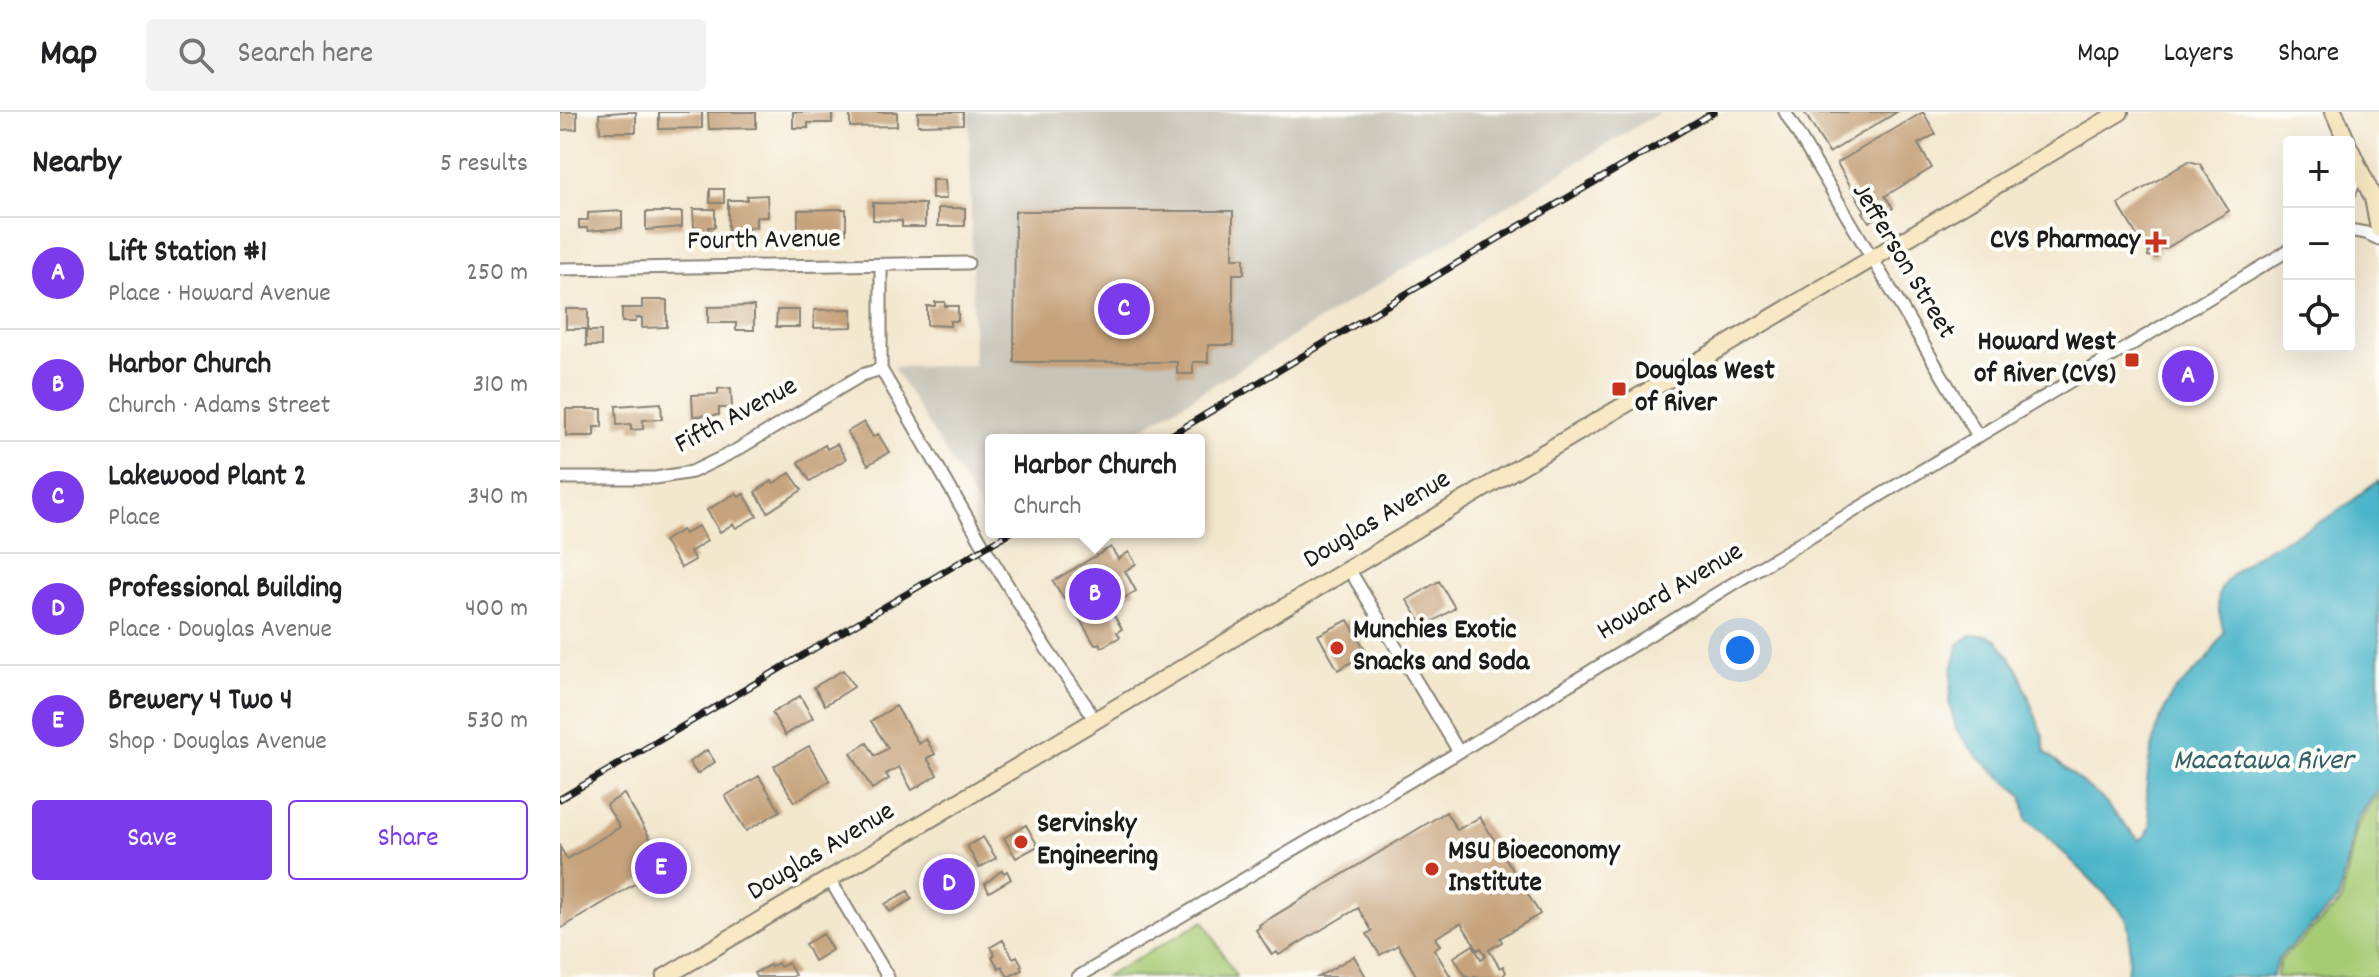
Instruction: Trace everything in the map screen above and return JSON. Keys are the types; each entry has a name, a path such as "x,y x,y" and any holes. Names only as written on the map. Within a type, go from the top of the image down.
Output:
{"street":[{"name":"Jefferson Street","path":"1785,112 1978,436"},
{"name":"Douglas Avenue","path":"665,977 2120,112"},
{"path":"2334,112 2344,136"},
{"path":"2355,162 2376,201 2379,229"},
{"path":"2355,181 2359,172"},
{"path":"2355,231 2379,239"},
{"name":"Howard Avenue","path":"1078,977 1459,752 2283,254"},
{"name":"Fourth Avenue","path":"560,269 968,263"},
{"path":"881,265 881,369 985,548 1094,721"},
{"name":"Fifth Avenue","path":"560,478 655,478 692,472 735,451 862,375 881,369"},
{"path":"1349,569 1459,752"},
{"path":"830,880 888,977"}],"shaded area":[{"path":"969,112 1660,112 1133,434 985,434 985,517 893,367 974,365"}],"green space":[{"path":"2379,793 2379,977 2276,977 2280,961 2341,902 2357,826"},
{"path":"1204,921 1236,977 1105,977"}],"water":[{"name":"Macatawa River","path":"2379,481 2379,788 2356,822 2338,900 2278,959 2272,977 2127,977 2129,935 2123,914 2082,870 2027,820 2022,795 1977,756 1956,729 1949,702 1952,670 1959,644 1971,635 1986,635 1997,640 2018,669 2043,736 2045,752 2100,797 2139,840 2147,835 2151,824 2146,793 2158,724 2172,694 2207,660 2224,632 2218,602 2224,584 2249,560 2330,516"}],"building":[{"path":"560,112 577,112 577,129 560,130"},
{"path":"636,112 636,132 600,132 599,114"},
{"path":"659,112 702,112 702,128 659,129"},
{"path":"708,112 756,112 756,128 709,129"},
{"path":"793,112 832,112 832,123 808,123 808,128 793,128"},
{"path":"850,112 897,112 897,126 850,127"},
{"path":"918,112 963,112 963,124 918,125"},
{"path":"1804,112 1897,112 1829,153"},
{"path":"1923,112 1936,134 1918,144 1932,168 1885,196 1893,208 1869,222 1837,163"},
{"name":"CVS Pharmacy","path":"2189,161 2200,164 2229,211 2165,249 2160,248 2157,258 2148,256 2150,246 2142,244 2118,204"},
{"path":"932,180 945,180 946,199 932,199"},
{"path":"710,189 724,189 724,203 710,203"},
{"path":"767,195 768,217 756,217 756,227 748,227 748,232 728,232 728,200 747,200 747,196"},
{"path":"873,203 925,204 925,227 902,227 902,221 873,220"},
{"path":"938,208 965,208 965,226 938,226"},
{"path":"693,209 715,209 715,227 699,231 699,227 694,227"},
{"path":"846,209 846,233 798,230 798,210"},
{"path":"622,211 622,228 588,231 587,228 579,228 579,220 588,220 588,213"},
{"path":"1015,211 1233,211 1233,258 1244,258 1244,274 1233,274 1233,345 1208,345 1208,362 1193,362 1193,374 1177,374 1177,362 1014,362"},
{"path":"646,212 682,212 682,227 646,230"},
{"path":"642,300 667,300 667,327 642,328 642,318 636,318 636,322 622,322 622,308 642,308"},
{"path":"935,302 958,306 958,321 950,321 950,326 927,325 927,306 935,306"},
{"path":"754,306 754,330 736,330 736,323 708,323 708,307"},
{"path":"566,309 588,309 588,329 566,329"},
{"path":"852,309 852,327 814,328 814,310"},
{"path":"777,310 799,310 799,327 776,327"},
{"path":"586,331 601,331 601,346 586,346"},
{"path":"2197,360 2206,376 2180,391 2171,375"},
{"path":"731,388 732,408 719,408 719,415 693,416 692,395 718,394 718,389"},
{"path":"661,403 662,419 643,420 643,429 631,430 631,424 617,425 616,406"},
{"path":"566,409 602,409 602,427 594,427 594,436 566,436"},
{"path":"864,422 873,437 878,434 889,452 868,465 847,432"},
{"path":"837,444 846,459 810,481 798,462 825,445 827,449"},
{"path":"790,473 802,490 768,512 755,492"},
{"path":"736,493 739,497 744,494 757,516 736,528 733,524 720,532 707,510"},
{"path":"698,526 707,541 690,552 695,560 681,568 664,541 682,530 685,534"},
{"path":"1111,547 1118,559 1129,552 1136,564 1125,571 1136,591 1109,607 1122,629 1117,632 1120,637 1102,647 1099,643 1095,645 1053,581"},
{"path":"1439,581 1455,608 1424,627 1407,600"},
{"name":"Munchies Exotic Snacks and Soda","path":"1348,620 1367,653 1338,670 1318,635"},
{"path":"843,670 854,687 825,705 814,687"},
{"path":"800,696 813,718 785,735 772,713"},
{"path":"896,706 919,744 926,739 935,754 927,758 937,775 912,790 899,767 886,774 889,779 872,789 851,753 867,743 875,756 888,748 871,721"},
{"path":"809,746 830,781 794,802 774,766"},
{"path":"707,750 715,762 697,774 689,762"},
{"path":"759,776 780,811 746,831 725,796"},
{"path":"624,794 666,865 560,929 560,847 567,859 620,827 606,805"},
{"name":"MSU Bioeconomy Institute","path":"1446,812 1457,830 1480,817 1540,914 1500,938 1502,942 1489,950 1506,972 1502,977 1466,977 1454,957 1473,945 1481,959 1486,956 1481,948 1478,950 1461,923 1435,938 1440,945 1434,949 1451,977 1417,977 1398,945 1380,955 1367,934 1372,931 1358,908 1279,955 1277,952 1272,955 1256,930 1259,925"},
{"name":"Servinsky Engineering","path":"1026,825 1038,846 1016,858 1004,838"},
{"path":"983,837 996,858 979,868 967,846"},
{"path":"956,862 972,888 943,906 927,880"},
{"path":"1002,870 1004,873 1007,871 1011,879 989,892 985,884"},
{"path":"908,891 912,899 890,912 885,904"},
{"path":"823,934 832,950 814,961 805,944"},
{"path":"1003,940 1013,958 1017,956 1022,965 1022,970 1008,977 992,957 995,955 991,947"},
{"path":"1354,956 1366,977 1318,977"},
{"path":"778,963 780,967 788,963 795,975 756,977 754,973"}],"railway":[{"path":"1173,434 1714,112"},
{"path":"560,799 1001,538"}],"place":[{"name":"CVS Pharmacy","path":"2156,242"},
{"name":"Lakewood Plant 2","path":"1124,309"},
{"name":"Howard West of River (CVS)","path":"2132,360"},
{"name":"Lift Station #1","path":"2188,376"},
{"name":"Douglas West of River","path":"1619,389"},
{"name":"Harbor Church","path":"1095,594"},
{"name":"Munchies Exotic Snacks and Soda","path":"1337,648"},
{"name":"Servinsky Engineering","path":"1021,842"},
{"name":"Brewery 4 Two 4","path":"661,868"},
{"name":"MSU Bioeconomy Institute","path":"1432,869"},
{"name":"Professional Building","path":"949,884"}]}
